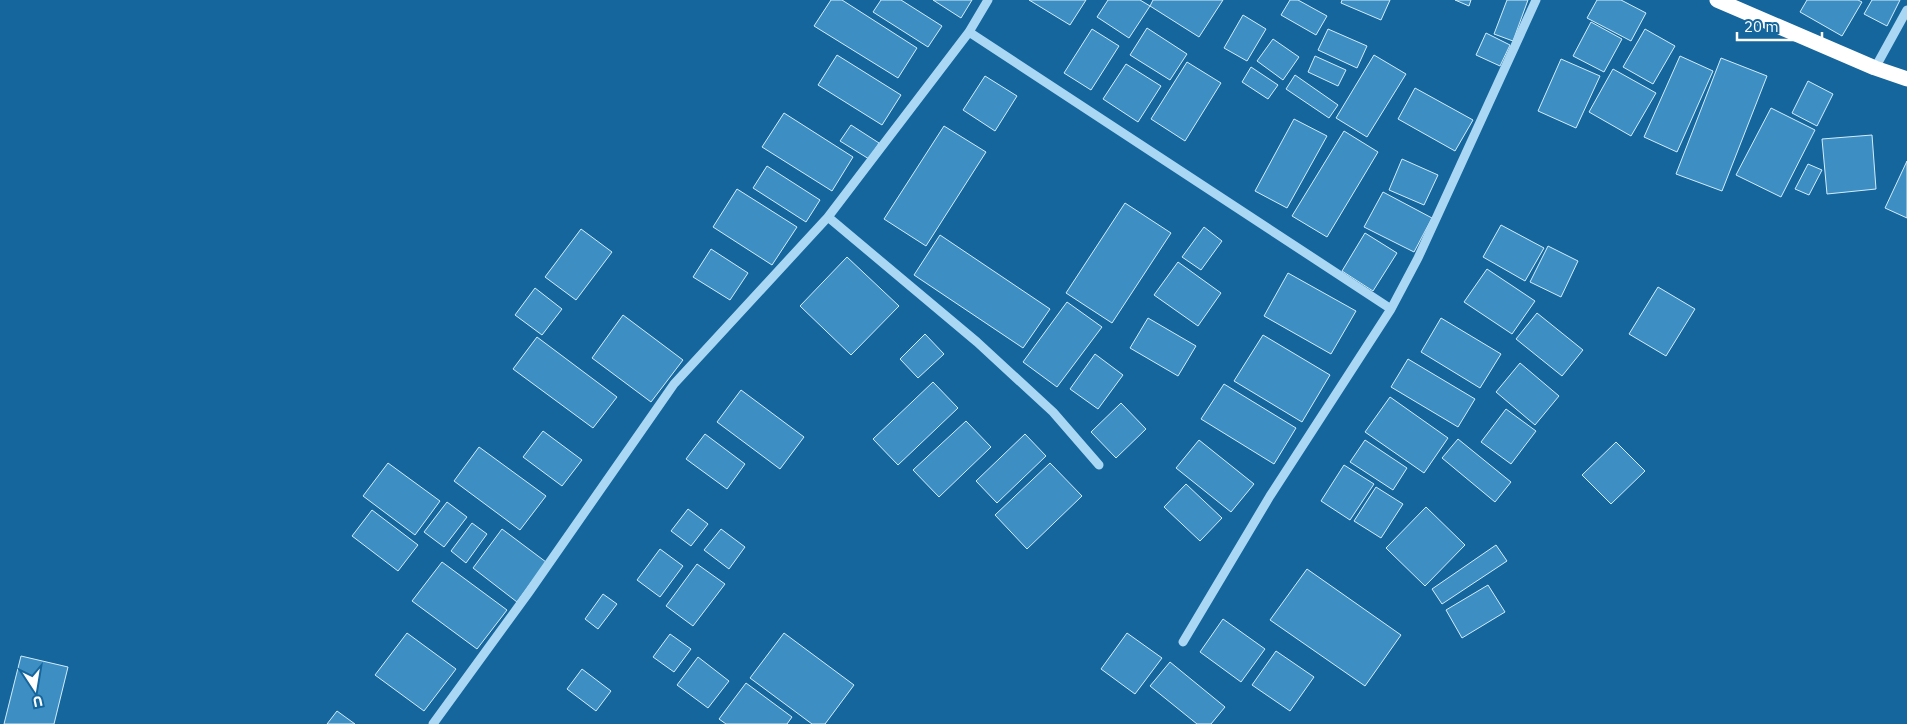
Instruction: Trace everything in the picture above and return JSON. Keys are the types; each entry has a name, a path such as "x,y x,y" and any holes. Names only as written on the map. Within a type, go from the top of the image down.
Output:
{"highway":[{"path":"1717,0 1875,68 1907,79"}],"street":[{"path":"433,724 529,592 674,384 828,217 968,32 988,0"},
{"path":"1183,642 1270,496 1391,309 1418,258 1536,0"},
{"path":"1875,68 1907,10"},
{"path":"968,32 1391,309"},
{"path":"828,217 977,342 1053,412 1099,465"}],"building":[{"path":"831,0 842,0 917,48 898,78 814,26"},
{"path":"881,0 901,0 942,26 928,47 873,12"},
{"path":"933,0 972,0 961,18"},
{"path":"1029,0 1086,0 1070,25"},
{"path":"1108,0 1140,0 1150,6 1129,38 1097,17"},
{"path":"1153,0 1223,0 1199,37 1150,6"},
{"path":"1290,0 1298,0 1327,16 1316,35 1281,15"},
{"path":"1342,0 1390,0 1381,20 1341,3"},
{"path":"1455,0 1471,0 1469,6"},
{"path":"1507,0 1528,0 1513,41 1494,34"},
{"path":"1597,0 1621,0 1646,13 1631,41 1587,18"},
{"path":"1807,0 1858,0 1862,2 1842,36 1800,12"},
{"path":"1872,0 1900,0 1887,26 1864,14"},
{"path":"1243,15 1266,29 1247,61 1224,48"},
{"path":"1591,22 1622,39 1604,72 1573,56"},
{"path":"1147,28 1187,54 1170,80 1130,55"},
{"path":"1092,29 1119,46 1091,90 1064,73"},
{"path":"1328,29 1367,46 1357,68 1318,50"},
{"path":"1645,29 1675,46 1653,84 1623,67"},
{"path":"1486,33 1510,45 1500,66 1476,55"},
{"path":"1273,39 1299,57 1283,80 1257,61"},
{"path":"837,55 901,95 882,125 818,85"},
{"path":"1374,55 1406,74 1367,137 1336,118"},
{"path":"1315,56 1346,70 1338,86 1308,72"},
{"path":"1680,56 1713,71 1677,152 1644,137"},
{"path":"1721,58 1767,76 1722,191 1676,174"},
{"path":"1561,59 1600,76 1576,128 1538,111"},
{"path":"1187,62 1221,83 1185,141 1151,119"},
{"path":"1126,64 1161,86 1138,122 1103,99"},
{"path":"1251,67 1278,85 1268,99 1242,82"},
{"path":"1613,69 1656,93 1631,136 1589,112"},
{"path":"1295,75 1338,105 1329,118 1286,89"},
{"path":"985,76 1017,96 995,131 963,110"},
{"path":"1808,81 1833,94 1817,126 1792,113"},
{"path":"1415,88 1473,120 1455,151 1398,119"},
{"path":"1771,108 1815,130 1781,197 1736,175"},
{"path":"784,113 853,157 832,191 762,147"},
{"path":"1294,119 1327,136 1287,208 1255,191"},
{"path":"851,125 879,143 869,159 840,141"},
{"path":"944,126 986,152 926,246 884,219"},
{"path":"1344,131 1378,152 1327,237 1292,216"},
{"path":"1872,135 1876,189 1827,194 1822,139"},
{"path":"1402,159 1438,175 1424,205 1389,190"},
{"path":"1907,161 1907,218 1885,208"},
{"path":"1808,164 1822,170 1809,195 1795,189"},
{"path":"767,166 820,200 806,222 753,188"},
{"path":"737,189 797,227 772,265 713,227"},
{"path":"1383,192 1432,218 1414,252 1364,227"},
{"path":"1125,203 1171,233 1112,323 1066,293"},
{"path":"1501,225 1544,248 1525,281 1483,257"},
{"path":"1204,227 1222,241 1201,270 1182,257"},
{"path":"581,229 612,252 576,300 545,277"},
{"path":"1365,233 1397,253 1373,291 1342,271"},
{"path":"940,235 1050,309 1023,348 914,275"},
{"path":"1548,246 1578,261 1561,297 1530,282"},
{"path":"711,249 748,273 730,300 693,277"},
{"path":"847,257 899,306 851,355 800,306"},
{"path":"1178,262 1221,293 1198,326 1154,295"},
{"path":"1487,269 1535,301 1512,334 1464,302"},
{"path":"1288,273 1356,311 1331,354 1264,316"},
{"path":"1658,287 1695,309 1666,356 1629,334"},
{"path":"535,288 562,309 542,335 515,315"},
{"path":"1067,302 1102,327 1057,387 1023,362"},
{"path":"1537,313 1583,350 1562,376 1516,339"},
{"path":"623,315 683,360 651,402 592,358"},
{"path":"1148,318 1196,346 1178,376 1130,348"},
{"path":"1441,318 1501,354 1480,388 1421,352"},
{"path":"925,334 944,354 918,378 900,359"},
{"path":"1263,335 1330,375 1302,422 1234,381"},
{"path":"537,337 617,397 593,428 513,369"},
{"path":"1095,354 1123,375 1098,409 1070,389"},
{"path":"1408,359 1475,399 1458,427 1391,387"},
{"path":"1520,363 1559,396 1535,425 1496,392"},
{"path":"933,382 958,408 898,465 873,439"},
{"path":"1224,384 1296,428 1274,464 1201,419"},
{"path":"741,390 804,437 780,469 717,422"},
{"path":"1390,397 1448,438 1424,473 1365,432"},
{"path":"1121,403 1146,429 1116,458 1091,432"},
{"path":"1506,409 1536,431 1511,464 1481,442"},
{"path":"966,421 991,447 939,497 913,470"},
{"path":"543,431 582,460 562,486 523,457"},
{"path":"705,434 745,464 727,489 686,459"},
{"path":"1025,434 1046,456 997,503 976,481"},
{"path":"1458,439 1511,482 1495,502 1442,458"},
{"path":"1199,440 1254,484 1231,512 1176,468"},
{"path":"1365,440 1407,468 1393,490 1350,462"},
{"path":"1616,442 1645,471 1611,504 1582,475"},
{"path":"479,447 546,496 520,530 454,481"},
{"path":"388,463 440,501 415,535 363,496"},
{"path":"1050,463 1082,496 1027,549 995,515"},
{"path":"1344,465 1374,484 1350,520 1321,501"},
{"path":"1186,484 1222,518 1200,541 1164,507"},
{"path":"1376,487 1403,504 1381,538 1354,521"},
{"path":"447,502 467,517 444,547 424,532"},
{"path":"1426,507 1465,545 1425,586 1386,548"},
{"path":"688,509 708,524 691,546 671,531"},
{"path":"372,510 418,545 398,571 352,536"},
{"path":"472,523 487,534 466,563 451,551"},
{"path":"502,529 546,562 517,602 473,568"},
{"path":"721,529 745,547 729,569 704,550"},
{"path":"1496,545 1507,561 1442,604 1432,589"},
{"path":"660,549 683,566 660,597 637,580"},
{"path":"442,562 507,610 477,649 412,601"},
{"path":"697,564 725,584 693,626 666,606"},
{"path":"1307,569 1401,635 1365,686 1270,620"},
{"path":"1488,585 1505,612 1462,638 1446,610"},
{"path":"603,594 617,604 598,629 585,619"},
{"path":"1223,619 1265,649 1241,682 1200,652"},
{"path":"407,633 456,669 424,711 375,675"},
{"path":"784,633 854,685 825,724 812,724 750,678"},
{"path":"1127,633 1162,658 1135,694 1101,669"},
{"path":"670,634 691,649 674,672 653,657"},
{"path":"1276,651 1314,677 1290,711 1252,685"},
{"path":"21,656 68,667 54,724 4,724"},
{"path":"698,657 729,681 708,708 677,685"},
{"path":"1170,662 1225,707 1211,724 1197,724 1150,686"},
{"path":"582,669 611,691 596,711 567,689"},
{"path":"746,683 792,717 787,724 726,724 719,719"},
{"path":"337,711 355,724 327,724"}]}
